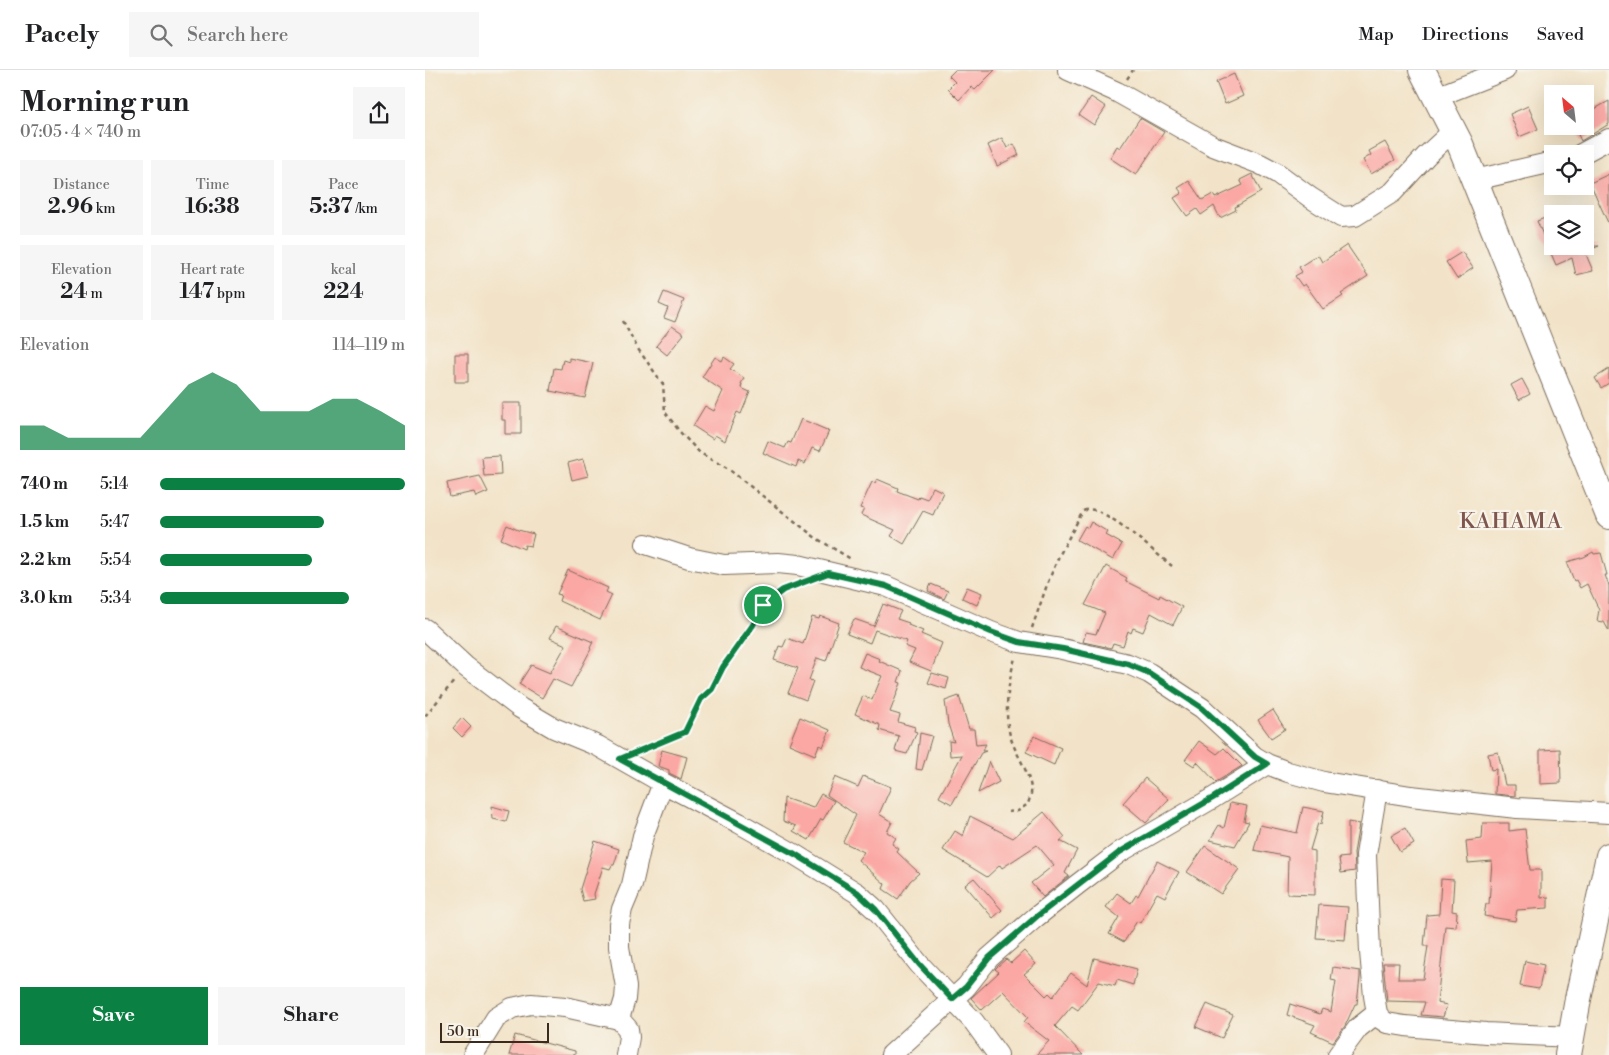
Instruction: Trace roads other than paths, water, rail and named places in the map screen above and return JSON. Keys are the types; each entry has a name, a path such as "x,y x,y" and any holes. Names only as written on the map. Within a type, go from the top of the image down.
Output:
{"main road":[{"path":"1422,70 1475,180 1609,516"},
{"path":"1570,1046 1578,999 1609,856"}],"street":[{"path":"1068,70 1117,92 1213,146 1260,164 1277,173 1311,198 1341,216 1355,216 1393,192 1426,156 1453,131"},
{"path":"1436,97 1505,70"},
{"path":"1594,147 1609,139"},
{"path":"1475,180 1544,164"},
{"path":"646,544 689,558 724,565 778,563 798,565 886,586 991,632 1022,642 1128,664 1149,673 1202,708 1255,757 1267,764 1289,772 1324,782 1411,796 1517,808 1609,813"},
{"path":"425,629 466,668 520,708 553,728 598,746 795,854 857,892 876,910 919,964 974,1022 997,1055"},
{"path":"891,1055 966,987 996,952 1036,917 1120,852 1267,764"},
{"path":"619,1019 625,1000 625,987 619,947 619,924 622,909 632,885 643,836 663,783"},
{"path":"1377,790 1366,855 1371,952 1377,1013 1381,1019 1387,1023 1405,1026 1486,1033 1570,1046"},
{"path":"473,1055 497,1018 512,1008 531,1004 565,1006 619,1019 628,1029 629,1037 626,1055"},
{"path":"1338,1055 1358,1028 1377,1013"}],"district":[{"name":"KAHAMA","path":"1511,521"}]}
